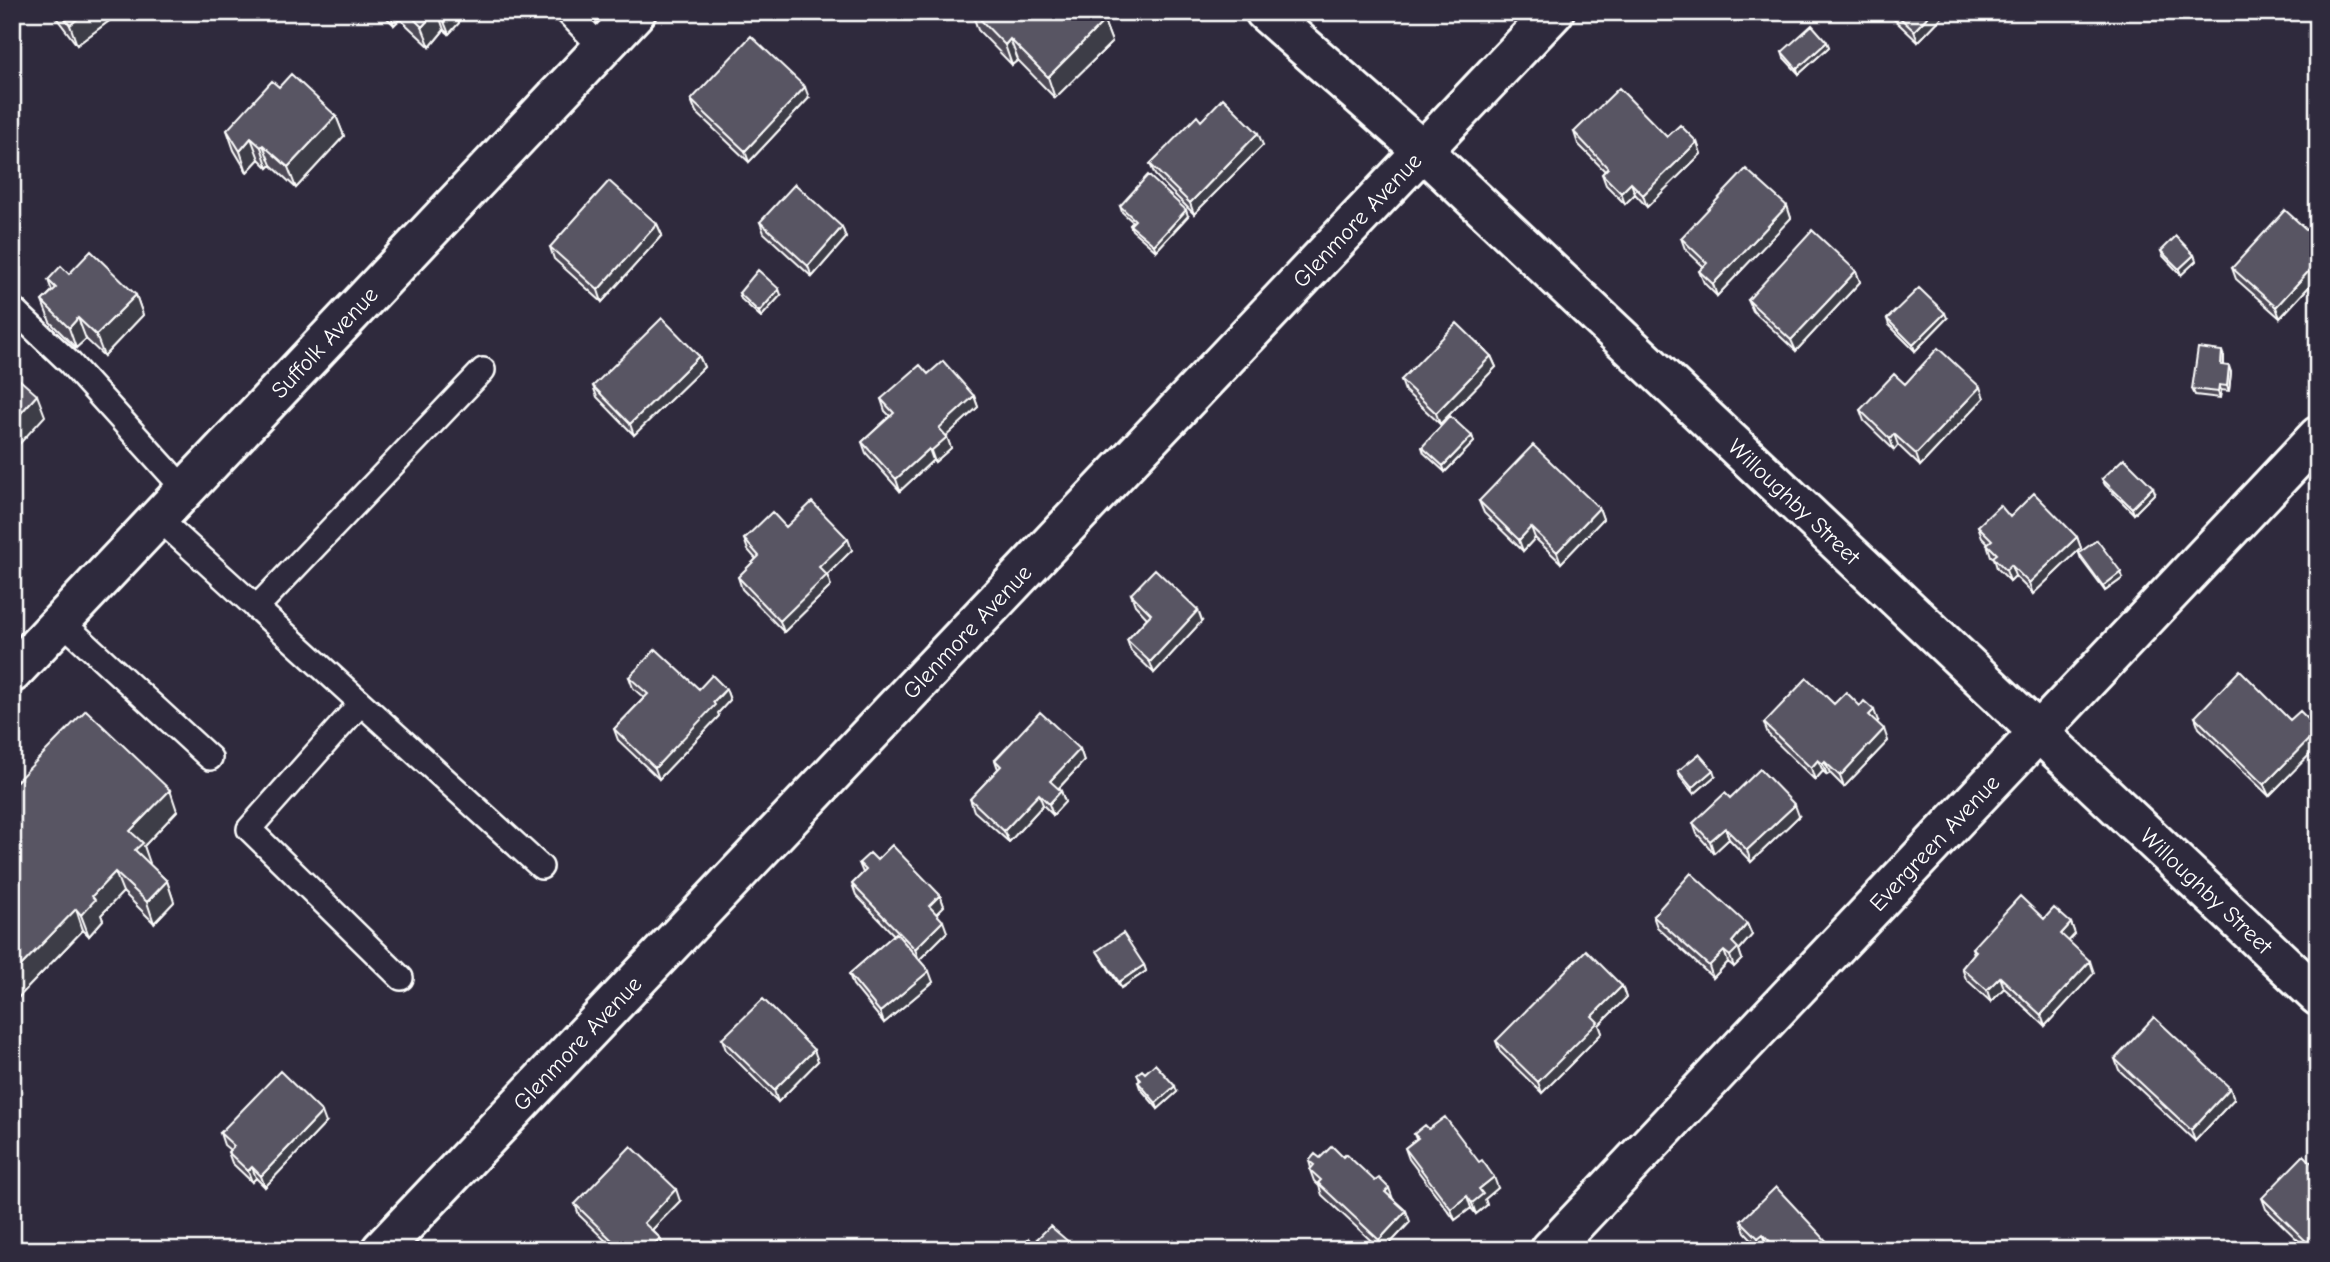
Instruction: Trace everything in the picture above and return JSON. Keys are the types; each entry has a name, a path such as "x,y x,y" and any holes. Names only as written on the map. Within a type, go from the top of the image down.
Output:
{"street":[{"name":"Suffolk Avenue","path":"12,673 636,12"},
{"name":"Willoughby Street","path":"1265,12 1423,151 2318,996"},
{"name":"Glenmore Avenue","path":"381,1250 1554,12"},
{"name":"Evergreen Avenue","path":"1550,1250 2318,436"}],"lane":[{"path":"567,12 603,48"},
{"path":"12,308 70,363 185,490"},
{"path":"256,608 483,370"},
{"path":"158,518 541,867"},
{"path":"61,621 210,758"},
{"path":"361,703 249,829 401,978"}],"building":[{"path":"60,12 86,12 70,25"},
{"path":"407,12 435,12 422,27"},
{"path":"973,12 1095,12 1104,21 1048,77 1010,39 1005,45"},
{"path":"1894,12 1932,12 1914,31"},
{"path":"1812,25 1827,42 1797,69 1782,52"},
{"path":"751,36 805,87 745,151 691,100"},
{"path":"291,74 336,116 288,167 251,138 240,151 227,130 272,81 279,87"},
{"path":"1619,88 1667,137 1680,125 1697,142 1643,195 1631,183 1621,193 1602,174 1608,168 1574,132"},
{"path":"1223,98 1258,133 1190,203 1150,164 1197,116 1201,121"},
{"path":"1746,169 1787,206 1713,284 1699,271 1707,263 1681,238"},
{"path":"1148,175 1186,210 1154,245 1130,225 1135,220 1120,206"},
{"path":"609,181 657,224 598,290 550,247"},
{"path":"795,184 842,227 808,266 760,222"},
{"path":"2285,210 2318,240 2318,261 2276,307 2232,268"},
{"path":"1812,230 1856,271 1791,340 1748,300"},
{"path":"2176,236 2194,255 2179,269 2161,251"},
{"path":"91,251 136,295 96,335 78,318 69,328 42,301 56,288 48,280 61,266 69,274"},
{"path":"758,270 779,289 759,312 739,293"},
{"path":"1919,288 1945,313 1913,345 1887,319"},
{"path":"662,318 699,356 630,424 593,386"},
{"path":"1457,323 1491,356 1436,413 1401,380"},
{"path":"1938,348 1980,387 1916,454 1894,434 1890,439 1860,410 1894,374 1905,384"},
{"path":"2198,348 2222,351 2221,365 2229,366 2227,386 2219,385 2218,392 2192,389"},
{"path":"943,361 974,396 939,428 947,437 931,451 929,449 896,479 862,442 894,413 881,399 920,365 928,374"},
{"path":"12,373 37,395 12,423"},
{"path":"1450,416 1472,436 1443,466 1422,447"},
{"path":"1533,445 1599,508 1557,552 1531,527 1519,540 1479,501"},
{"path":"2124,458 2153,487 2132,508 2102,479"},
{"path":"2034,493 2077,537 2029,583 2011,565 2006,570 1993,557 1997,554 1987,544 1992,540 1978,526 2000,505 2010,517"},
{"path":"812,502 848,539 819,567 827,575 780,621 738,577 759,556 744,539 772,512 786,527"},
{"path":"2097,540 2121,572 2103,586 2079,553"},
{"path":"1155,569 1198,610 1150,662 1127,640 1151,614 1131,594"},
{"path":"656,649 699,689 712,675 726,689 713,702 715,705 655,768 614,729 648,694 629,677"},
{"path":"2240,670 2290,720 2300,711 2318,729 2264,785 2195,717"},
{"path":"1807,678 1834,704 1846,692 1860,706 1864,701 1874,710 1869,715 1884,729 1840,776 1825,762 1823,764 1818,760 1811,768 1764,723"},
{"path":"86,710 170,790 130,831 143,843 135,850 167,881 147,902 115,872 92,896 95,900 81,915 76,909 12,975 12,786"},
{"path":"1040,712 1080,749 1050,781 1061,791 1049,804 1039,794 1004,831 970,799 1001,766 995,760"},
{"path":"1699,754 1713,770 1692,788 1678,771"},
{"path":"1760,769 1795,805 1747,850 1725,828 1710,841 1693,823 1725,793 1730,798"},
{"path":"2318,829 2318,847 2309,838"},
{"path":"892,845 940,895 929,906 943,921 915,949 852,884 866,870 859,863 870,853 877,860"},
{"path":"1691,873 1747,924 1732,942 1738,948 1730,956 1724,951 1709,966 1653,916"},
{"path":"2020,896 2044,919 2054,908 2071,923 2061,934 2090,961 2041,1015 2000,977 1987,990 1962,968 1976,951 1972,948"},
{"path":"896,933 929,971 880,1012 849,974"},
{"path":"1123,933 1144,965 1119,982 1097,951"},
{"path":"1586,950 1622,986 1592,1016 1598,1022 1538,1082 1496,1041"},
{"path":"763,999 814,1050 774,1090 722,1039"},
{"path":"2154,1017 2230,1088 2191,1130 2115,1059"},
{"path":"1155,1064 1175,1086 1156,1103 1138,1082 1141,1080 1137,1074 1142,1070 1145,1073"},
{"path":"280,1071 322,1112 261,1176 252,1167 248,1171 228,1152 234,1146 220,1133"},
{"path":"1445,1117 1479,1162 1482,1160 1494,1177 1479,1189 1483,1194 1472,1203 1467,1196 1451,1209 1405,1148 1418,1138 1414,1134 1425,1125 1429,1129"},
{"path":"631,1146 676,1189 644,1223 660,1238 649,1250 629,1250 624,1244 620,1248 575,1204"},
{"path":"1332,1146 1343,1157 1346,1154 1375,1181 1379,1178 1389,1188 1385,1192 1406,1211 1379,1240 1318,1183 1321,1180 1310,1170 1314,1165 1309,1161 1315,1154 1320,1158"},
{"path":"2304,1155 2318,1169 2318,1250 2262,1198"},
{"path":"1776,1187 1832,1247 1829,1250 1778,1250 1763,1234 1758,1238 1741,1221"},
{"path":"1050,1226 1070,1243 1064,1250 1049,1250 1037,1239"},
{"path":"1029,1239 1041,1250 1018,1250"}]}
